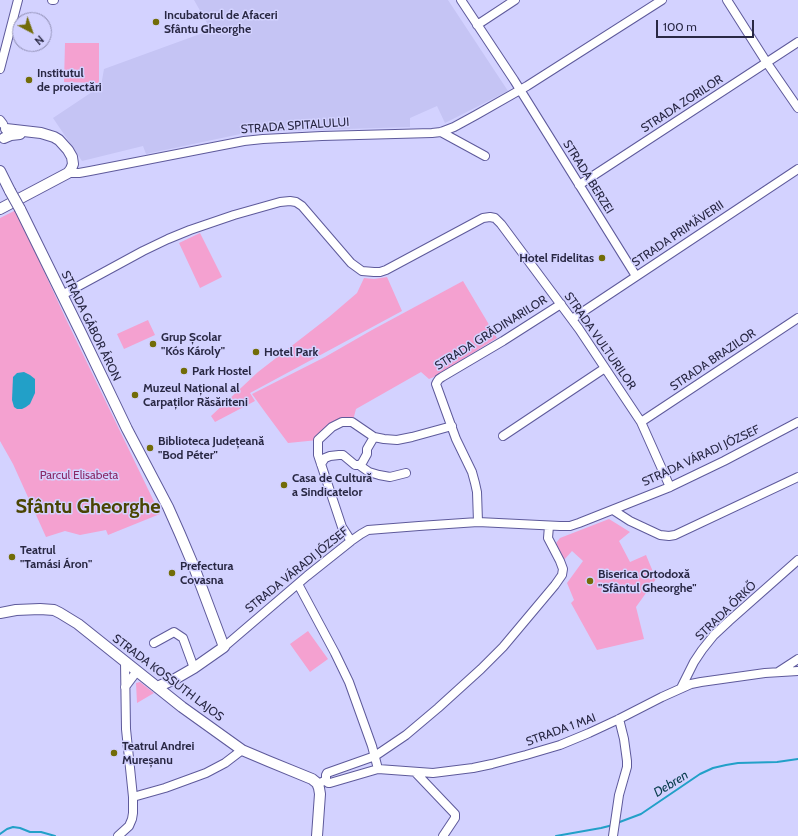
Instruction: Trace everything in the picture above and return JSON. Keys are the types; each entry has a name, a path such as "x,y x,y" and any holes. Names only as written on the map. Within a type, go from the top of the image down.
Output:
{"main road":[{"path":"2,132 48,134 59,140 66,147 73,161 68,173"},
{"name":"STRADA GÁBOR ÁRON","path":"0,171 127,429 168,507 194,567 224,647"},
{"name":"STRADA SPITALULUI","path":"0,209 68,173"},
{"name":"STRADA KOSSUTH LAJOS","path":"1,613 30,608 54,610 66,616 182,707 242,750 268,762 321,782"},
{"name":"STRADA VÁRADI JÓZSEF","path":"157,687 174,680 224,647"},
{"path":"316,836 320,794 319,788 321,782"}],"street":[{"path":"0,69 18,0"},
{"name":"STRADA BERZEI","path":"461,0 520,90 636,276"},
{"path":"477,25 516,0"},
{"name":"STRADA SPITALULUI","path":"68,173 90,171 244,141 322,136 441,132 454,127 520,90 662,0"},
{"path":"727,0 798,108"},
{"name":"STRADA ZORILOR","path":"579,185 798,42"},
{"path":"441,132 485,156"},
{"name":"STRADA PRIMĂVERII","path":"572,319 798,169"},
{"name":"STRADA VULTURILOR","path":"62,295 168,239 234,215 280,202 296,202 302,206 355,268 362,271 374,272 380,272 393,267 483,218 495,218 561,304 606,368 641,422 670,487"},
{"name":"STRADA GRĂDINARILOR","path":"452,426 436,384 439,379 561,304"},
{"name":"STRADA BRAZILOR","path":"641,422 798,318"},
{"path":"503,436 606,368"},
{"path":"351,541 342,527 318,455 318,440 332,427 342,422 352,422 374,437 384,439 424,435 452,426 456,439 472,472 475,483 477,492 478,522"},
{"name":"STRADA VÁRADI JÓZSEF","path":"224,647 298,584 351,541 368,530 478,522 549,526 574,524 670,487 724,461 798,422"},
{"path":"359,465 362,463 367,454 367,449 374,437"},
{"path":"321,464 325,458 339,455 343,456 355,465 359,465 369,472 379,475 390,477 406,473"},
{"path":"613,510 630,521 660,535 669,536 798,476"},
{"path":"321,782 327,773 375,756 406,735 481,669 503,647 562,575 563,569 560,561 548,538 549,526"},
{"name":"STRADA ŐRKŐ","path":"681,688 698,656 714,636 798,560"},
{"path":"298,584 349,682 375,756 378,769"},
{"path":"154,643 174,632 183,638 194,668"},
{"path":"777,672 798,659"},
{"path":"118,836 131,822 133,813 133,797 126,729 125,662"},
{"path":"125,687 137,671"},
{"name":"STRADA 1 MAI","path":"321,782 330,783 378,769 440,773 492,764 560,745 619,719 681,688 701,682 777,672 798,671"},
{"path":"614,833 619,795 627,767 624,739 619,719"},
{"path":"133,797 206,774 225,763 242,750"},
{"path":"416,772 455,814 455,818 443,836"}],"shaded area":[{"path":"194,0 448,0 508,91 445,123 437,106 410,118 410,127 250,132 146,154 143,146 82,161 53,118 101,86 104,69 211,30"},
{"path":"24,372 35,379 35,393 30,404 22,409 17,409 14,407 12,400 13,377 17,373"}],"green space":[{"path":"65,43 99,43 99,83 64,82"},
{"name":"Parcul Elisabeta","path":"16,210 65,317 160,514 108,535 106,530 80,535 65,531 46,537 13,464 0,441 0,218"},
{"path":"200,233 222,277 200,288 179,243"},
{"path":"387,277 402,311 250,393 255,401 215,422 211,416 258,372 329,317 357,293 364,278 374,279"},
{"path":"463,281 497,338 434,377 429,379 421,372 356,409 352,424 332,427 318,440 288,443 252,394 325,357"},
{"path":"148,320 155,335 124,349 117,334"},
{"path":"609,519 630,532 619,541 630,562 646,555 656,579 636,607 644,639 597,650 571,603 574,600 567,583 583,561 572,551 564,560 556,543 560,538"},
{"path":"308,631 328,659 310,672 290,644"},
{"path":"140,682 154,693 137,703 136,683"}],"waterway":[{"name":"Debren","path":"617,823 641,814 700,774 713,768 738,763 777,762 798,759"},
{"name":"Debren","path":"556,836 613,825"},
{"name":"Debren","path":"0,834 13,827 30,832 41,832 55,836"}],"place":[{"name":"Incubatorul de Afaceri Sfântu Gheorghe","path":"156,22"},
{"name":"Institutul de proiectări","path":"29,80"},
{"name":"Hotel Fidelitas","path":"602,258"},
{"name":"Grup Școlar \"Kós Károly\"","path":"153,344"},
{"name":"Hotel Park","path":"256,352"},
{"name":"Park Hostel","path":"184,371"},
{"name":"Muzeul Național al Carpaților Răsăriteni","path":"135,395"},
{"name":"Biblioteca Județeană \"Bod Péter\"","path":"150,448"},
{"name":"Casa de Cultură a Sindicatelor","path":"284,485"},
{"name":"Teatrul \"Tamási Áron\"","path":"12,557"},
{"name":"Prefectura Covasna","path":"172,573"},
{"name":"Biserica Ortodoxă \"Sfântul Gheorghe\"","path":"590,581"},
{"name":"Teatrul Andrei Mureșanu","path":"114,753"}],"district":[{"name":"Sfântu Gheorghe","path":"88,507"}]}
